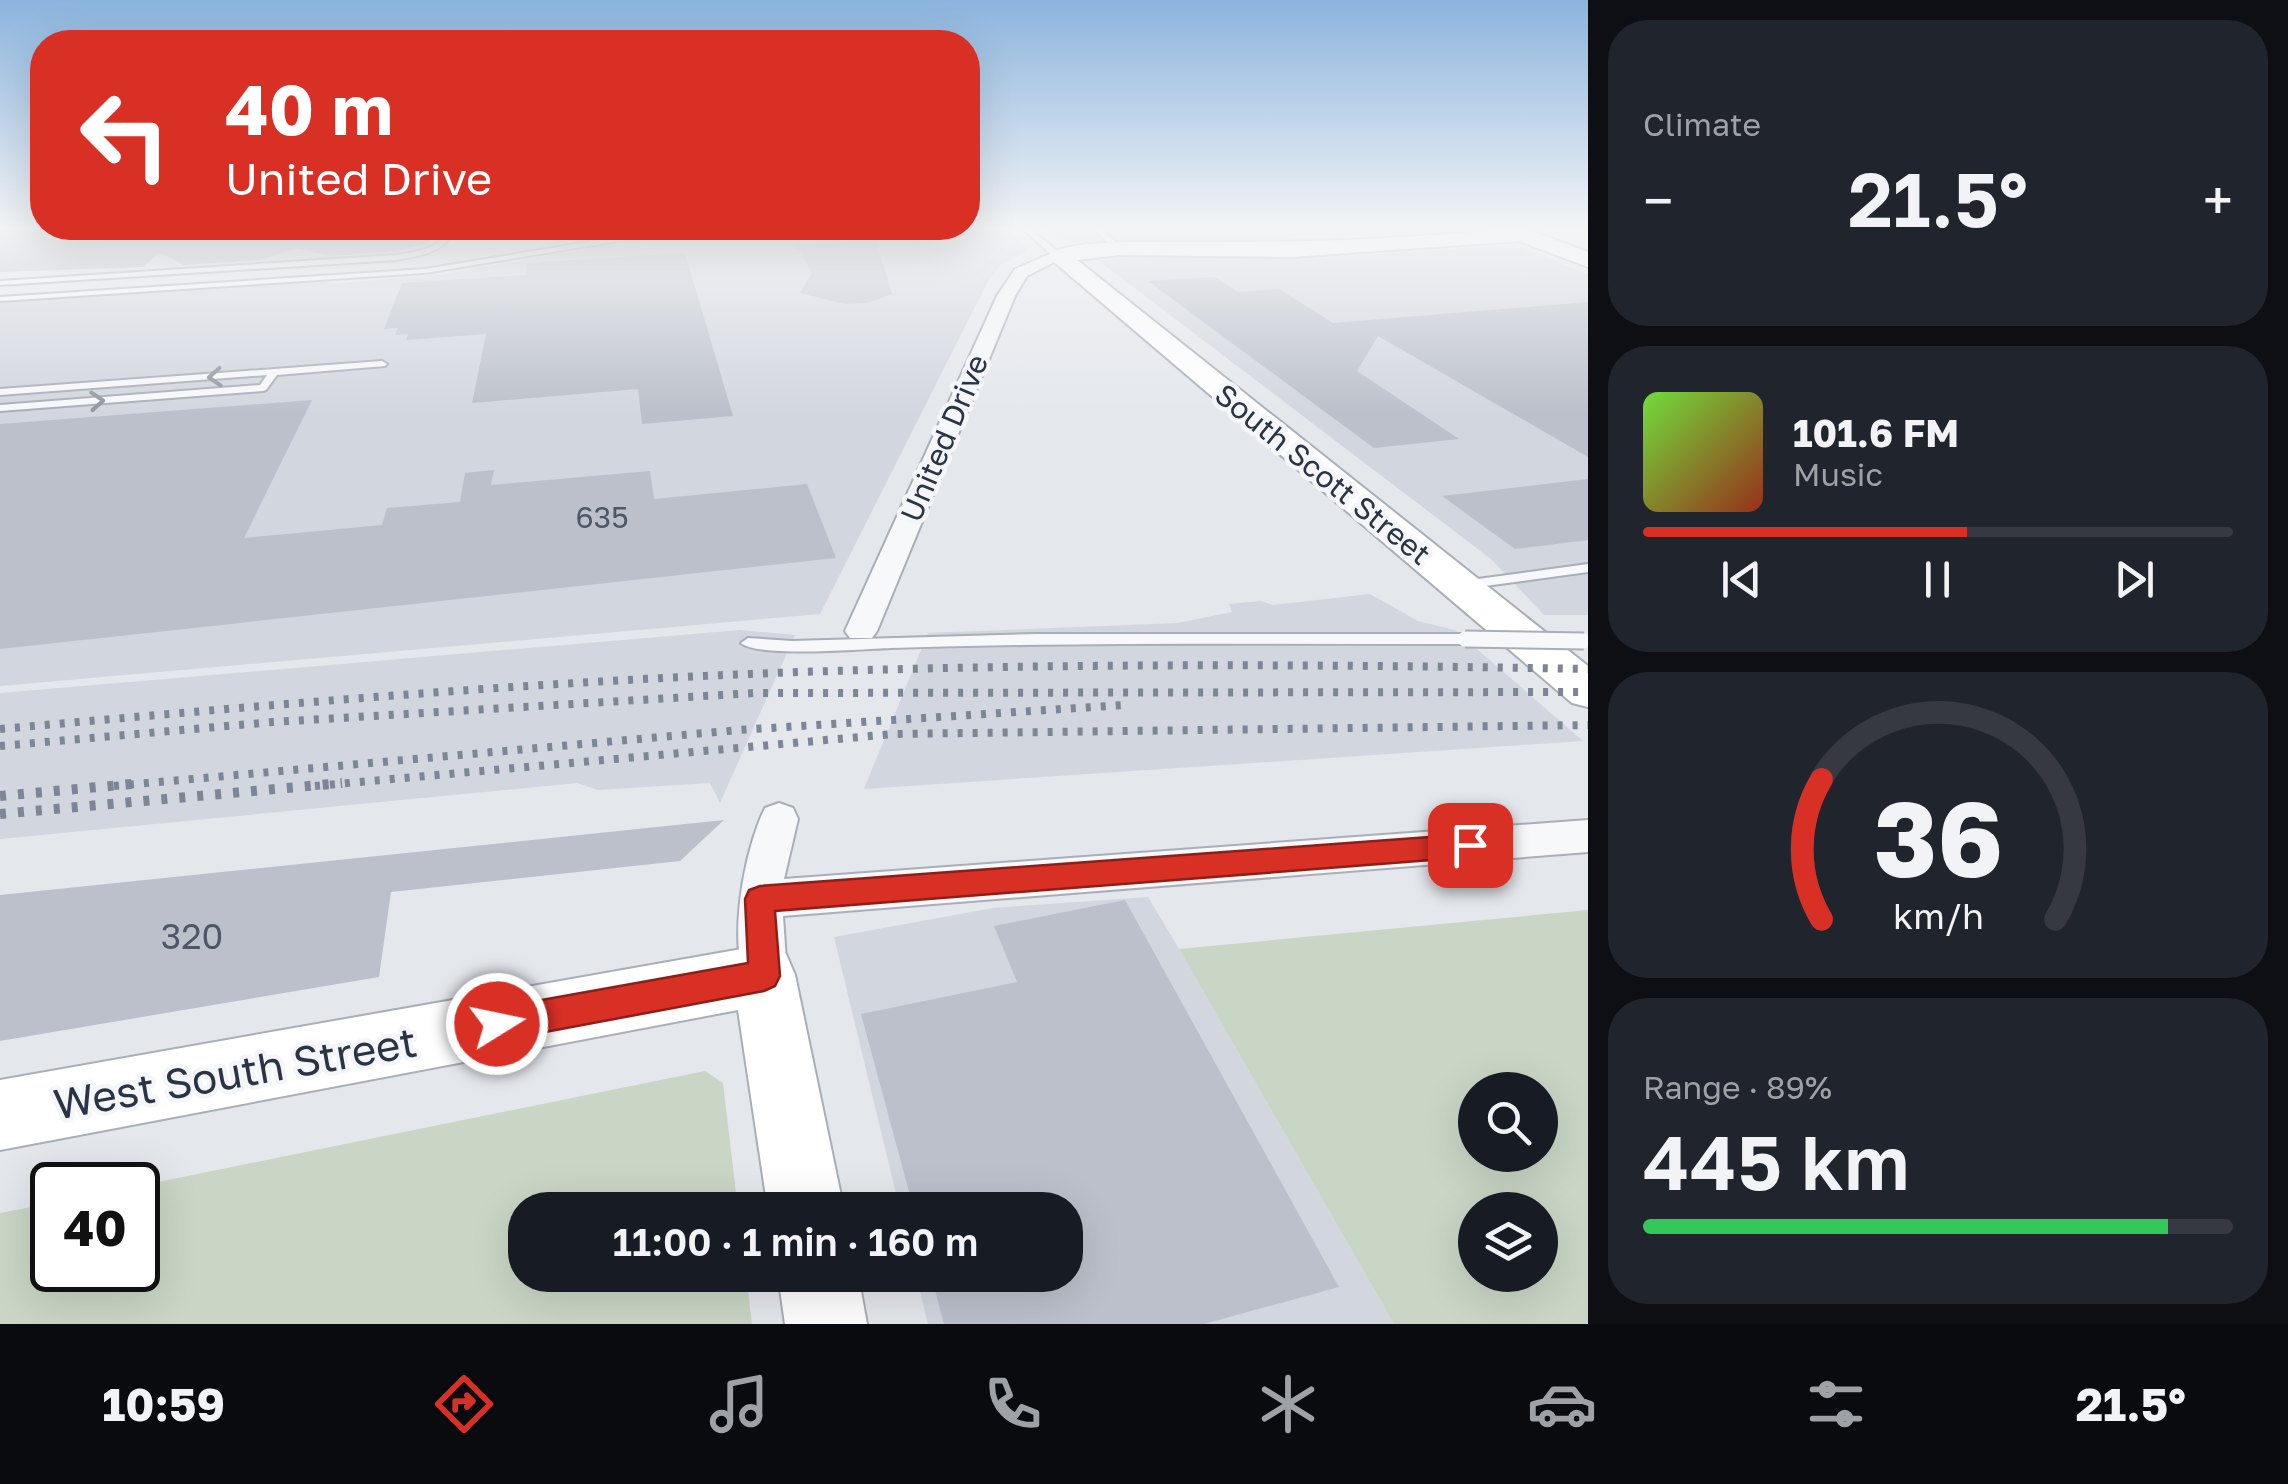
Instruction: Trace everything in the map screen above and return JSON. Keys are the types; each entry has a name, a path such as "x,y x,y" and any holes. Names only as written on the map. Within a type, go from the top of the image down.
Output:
{"street":[{"name":"United Drive","path":"861,631 1009,291"},
{"name":"South Scott Street","path":"1100,291 1588,691"},
{"path":"780,819 767,849 760,899 764,976 803,1192"},
{"path":"760,899 1588,836"},
{"name":"West South Street","path":"0,1114 764,976"},
{"path":"821,1292 826,1324"}],"lane":[{"path":"0,299 129,291"},
{"path":"0,392 382,364"},
{"path":"0,408 263,388 273,372"},
{"path":"1460,586 1588,568"},
{"path":"748,643 792,646 927,642 1586,641"}],"shaded area":[{"path":"79,291 983,291 820,614 0,686 0,296"},
{"path":"1138,291 1588,291 1588,615 1544,615 1491,559"},
{"path":"1370,594 1418,621 1455,630 1583,741 864,789 928,633 1178,623 1232,612 1229,604 1261,601 1273,605"},
{"path":"740,630 795,635 720,803 710,783 598,790 577,783 0,839 0,693"},
{"path":"1148,897 1394,1324 928,1324 920,1292 1083,1292 1083,1192 896,1192 834,937 993,908"}],"green space":[{"path":"1588,910 1588,1324 1394,1324 1179,949"},
{"path":"705,1071 723,1083 736,1192 508,1192 508,1292 748,1292 752,1324 0,1324 0,1213 30,1207 30,1292 160,1292 160,1182"}],"building":[{"path":"399,291 696,291 733,416 642,424 638,389 472,403 486,334 406,340 408,334 395,335 398,328 384,329"},
{"path":"891,291 892,294 867,303 845,304 800,293"},
{"path":"1161,291 1282,291 1333,323 1588,302 1588,457 1378,336 1357,371 1459,439 1374,448"},
{"path":"312,400 244,538 382,525 387,508 460,502 465,473 494,470 491,485 650,471 654,499 807,484 836,558 0,649 0,424"},
{"path":"1588,479 1588,540 1515,549 1442,496"},
{"path":"724,820 680,861 391,892 379,977 0,1041 0,895"},
{"path":"1125,900 1339,1287 1204,1324 944,1324 936,1292 1083,1292 1083,1192 909,1192 861,1014 1017,982 994,926"}],"railway":[{"path":"0,729 483,689 773,673 1180,665 1588,669"},
{"path":"0,746 273,722 755,693 1588,692"},
{"path":"114,786 739,730 1124,705"},
{"path":"315,786 893,734 1588,725"},
{"path":"0,796 142,783"},
{"path":"0,814 342,783"}],"route":[{"path":"497,1024 764,976 760,899 1470,845"}]}
